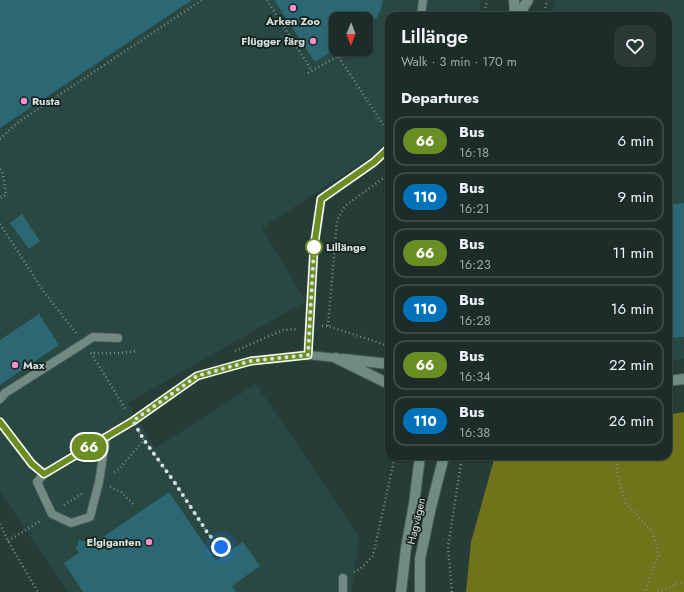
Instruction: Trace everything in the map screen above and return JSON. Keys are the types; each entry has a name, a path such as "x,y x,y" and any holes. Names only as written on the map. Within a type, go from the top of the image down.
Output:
{"street":[{"path":"514,0 515,12"},
{"path":"520,12 528,0"},
{"path":"336,358 385,364"},
{"path":"336,358 385,382"},
{"path":"672,380 684,379"},
{"name":"Hagvägen","path":"401,592 420,460"},
{"name":"Hagvägen","path":"420,592 420,558 443,460"}],"lane":[{"path":"422,12 423,0"},
{"path":"308,355 314,247 321,199 374,162 385,152"},
{"path":"0,399 5,393 92,337 118,338"},
{"path":"106,437 99,482 90,517 71,523 52,514 36,482 44,474 106,437 133,421 197,376 251,361 308,355 336,358"},
{"path":"0,422 32,464 44,474"},
{"path":"343,578 343,592"}],"path":[{"path":"0,139 16,123 202,0"},
{"path":"267,0 312,71"},
{"path":"485,12 487,0"},
{"path":"545,12 547,0"},
{"path":"308,73 338,56 385,127"},
{"path":"0,169 3,174 6,195 0,198"},
{"path":"328,326 337,220 345,206 385,177"},
{"path":"0,224 44,292 91,353 144,440 175,483 209,535 221,547"},
{"path":"91,353 135,350"},
{"path":"8,541 52,514 118,469 144,440"},
{"path":"343,578 360,569 373,556 394,460"},
{"path":"452,592 448,547 461,460"},
{"path":"616,460 617,471 625,502 652,531 659,554 645,592"},
{"path":"99,482 121,492 134,505"},
{"path":"0,524 8,541 38,592"},
{"path":"658,592 684,582"}],"shaded area":[{"path":"0,0 481,0 479,12 385,12 385,148 262,228 306,301 128,403 155,448 256,384 360,537 351,592 68,592 0,492"},
{"path":"555,0 684,0 684,359 672,361 672,12 553,12"},
{"path":"684,412 684,592 466,592 471,542 494,460 672,460 672,414"}],"building":[{"path":"0,0 192,0 0,128"},
{"path":"274,0 383,0 381,9 376,19 373,19 373,12 329,12 329,53 315,62"},
{"path":"684,203 684,337 672,338 672,204"},
{"path":"22,214 40,241 29,249 10,223"},
{"name":"Max","path":"39,314 59,345 0,385 0,340"},
{"name":"Elgiganten","path":"169,492 216,561 243,542 260,566 232,586 236,592 83,592 64,563 79,553 76,548 79,540 94,543"}],"bus line":[{"name":"66","path":"0,422 32,464 44,474 133,421 197,376 251,361 308,355 314,247 321,199 374,162 385,152"}],"place":[{"name":"Arken Zoo","path":"293,8"},
{"name":"Flügger färg","path":"313,41"},
{"name":"Rusta","path":"24,101"},
{"name":"Lillänge","path":"314,247"},
{"name":"Max","path":"15,365"},
{"name":"Elgiganten","path":"149,542"}],"route":[{"path":"221,547 209,535 175,483 144,440 133,421 197,376 251,361 308,355 314,247"}]}
